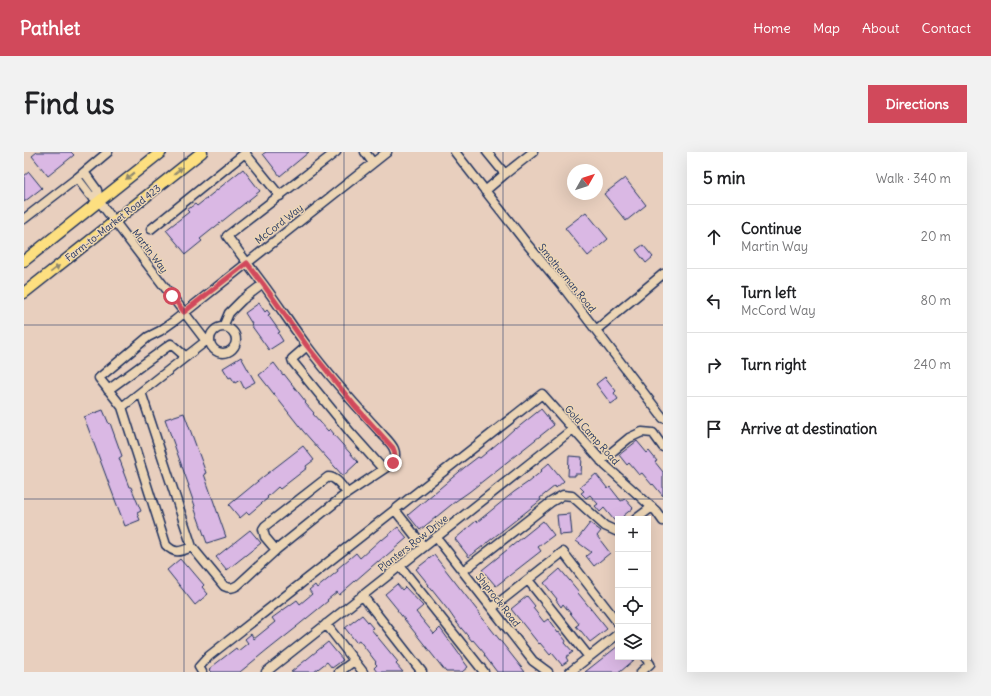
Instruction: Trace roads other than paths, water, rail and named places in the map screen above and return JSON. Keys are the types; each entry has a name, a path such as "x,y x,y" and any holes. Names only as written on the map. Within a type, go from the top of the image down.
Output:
{"main road":[{"path":"24,261 161,152"},
{"name":"Farm-to-Market Road 423","path":"24,293 202,152"}],"street":[{"path":"24,219 108,152"},
{"path":"151,229 245,152 280,196"},
{"path":"141,392 192,547 224,586 229,588 233,588 238,584 276,550 347,493 393,463 396,453 393,448 355,406 307,346 228,236 336,152"},
{"path":"365,152 373,163"},
{"name":"McCord Way","path":"108,390 99,378 148,337 160,331 387,152"},
{"name":"Smotherman Road","path":"455,152 527,244 563,287 663,418"},
{"path":"487,152 505,174"},
{"path":"485,191 534,152"},
{"name":"Martin Way","path":"81,175 97,190 99,201 184,312 209,341"},
{"path":"596,330 663,274"},
{"path":"224,327 229,313 242,300 263,284"},
{"path":"122,407 209,341 214,331 224,327 230,329 235,335 236,342 233,348 227,352 220,352 214,348 209,341"},
{"path":"186,357 171,344 108,390 122,407 166,545 174,552 180,552 192,547"},
{"path":"307,346 292,359 293,362 350,432 383,469"},
{"name":"Gold Camp Road","path":"395,510 542,394 601,461 652,507 663,521"},
{"name":"Planters Row Drive","path":"266,672 573,429"},
{"path":"601,461 629,438 642,432 653,434 663,447"},
{"path":"276,550 265,537 263,529 264,526 328,477 336,480 347,493"},
{"path":"462,571 551,502 564,495 572,496 605,526 615,531"},
{"path":"640,516 652,507"},
{"path":"202,672 200,667 209,656 395,510 424,547"},
{"name":"Shiprock Road","path":"436,538 533,661 548,672"},
{"path":"492,608 563,552 615,619"},
{"path":"400,566 484,672"},
{"path":"528,580 589,657"},
{"path":"362,595 422,672"},
{"path":"326,624 363,672"},
{"path":"570,672 615,636"},
{"path":"339,672 354,660"},
{"path":"641,672 650,664 647,660"}]}
